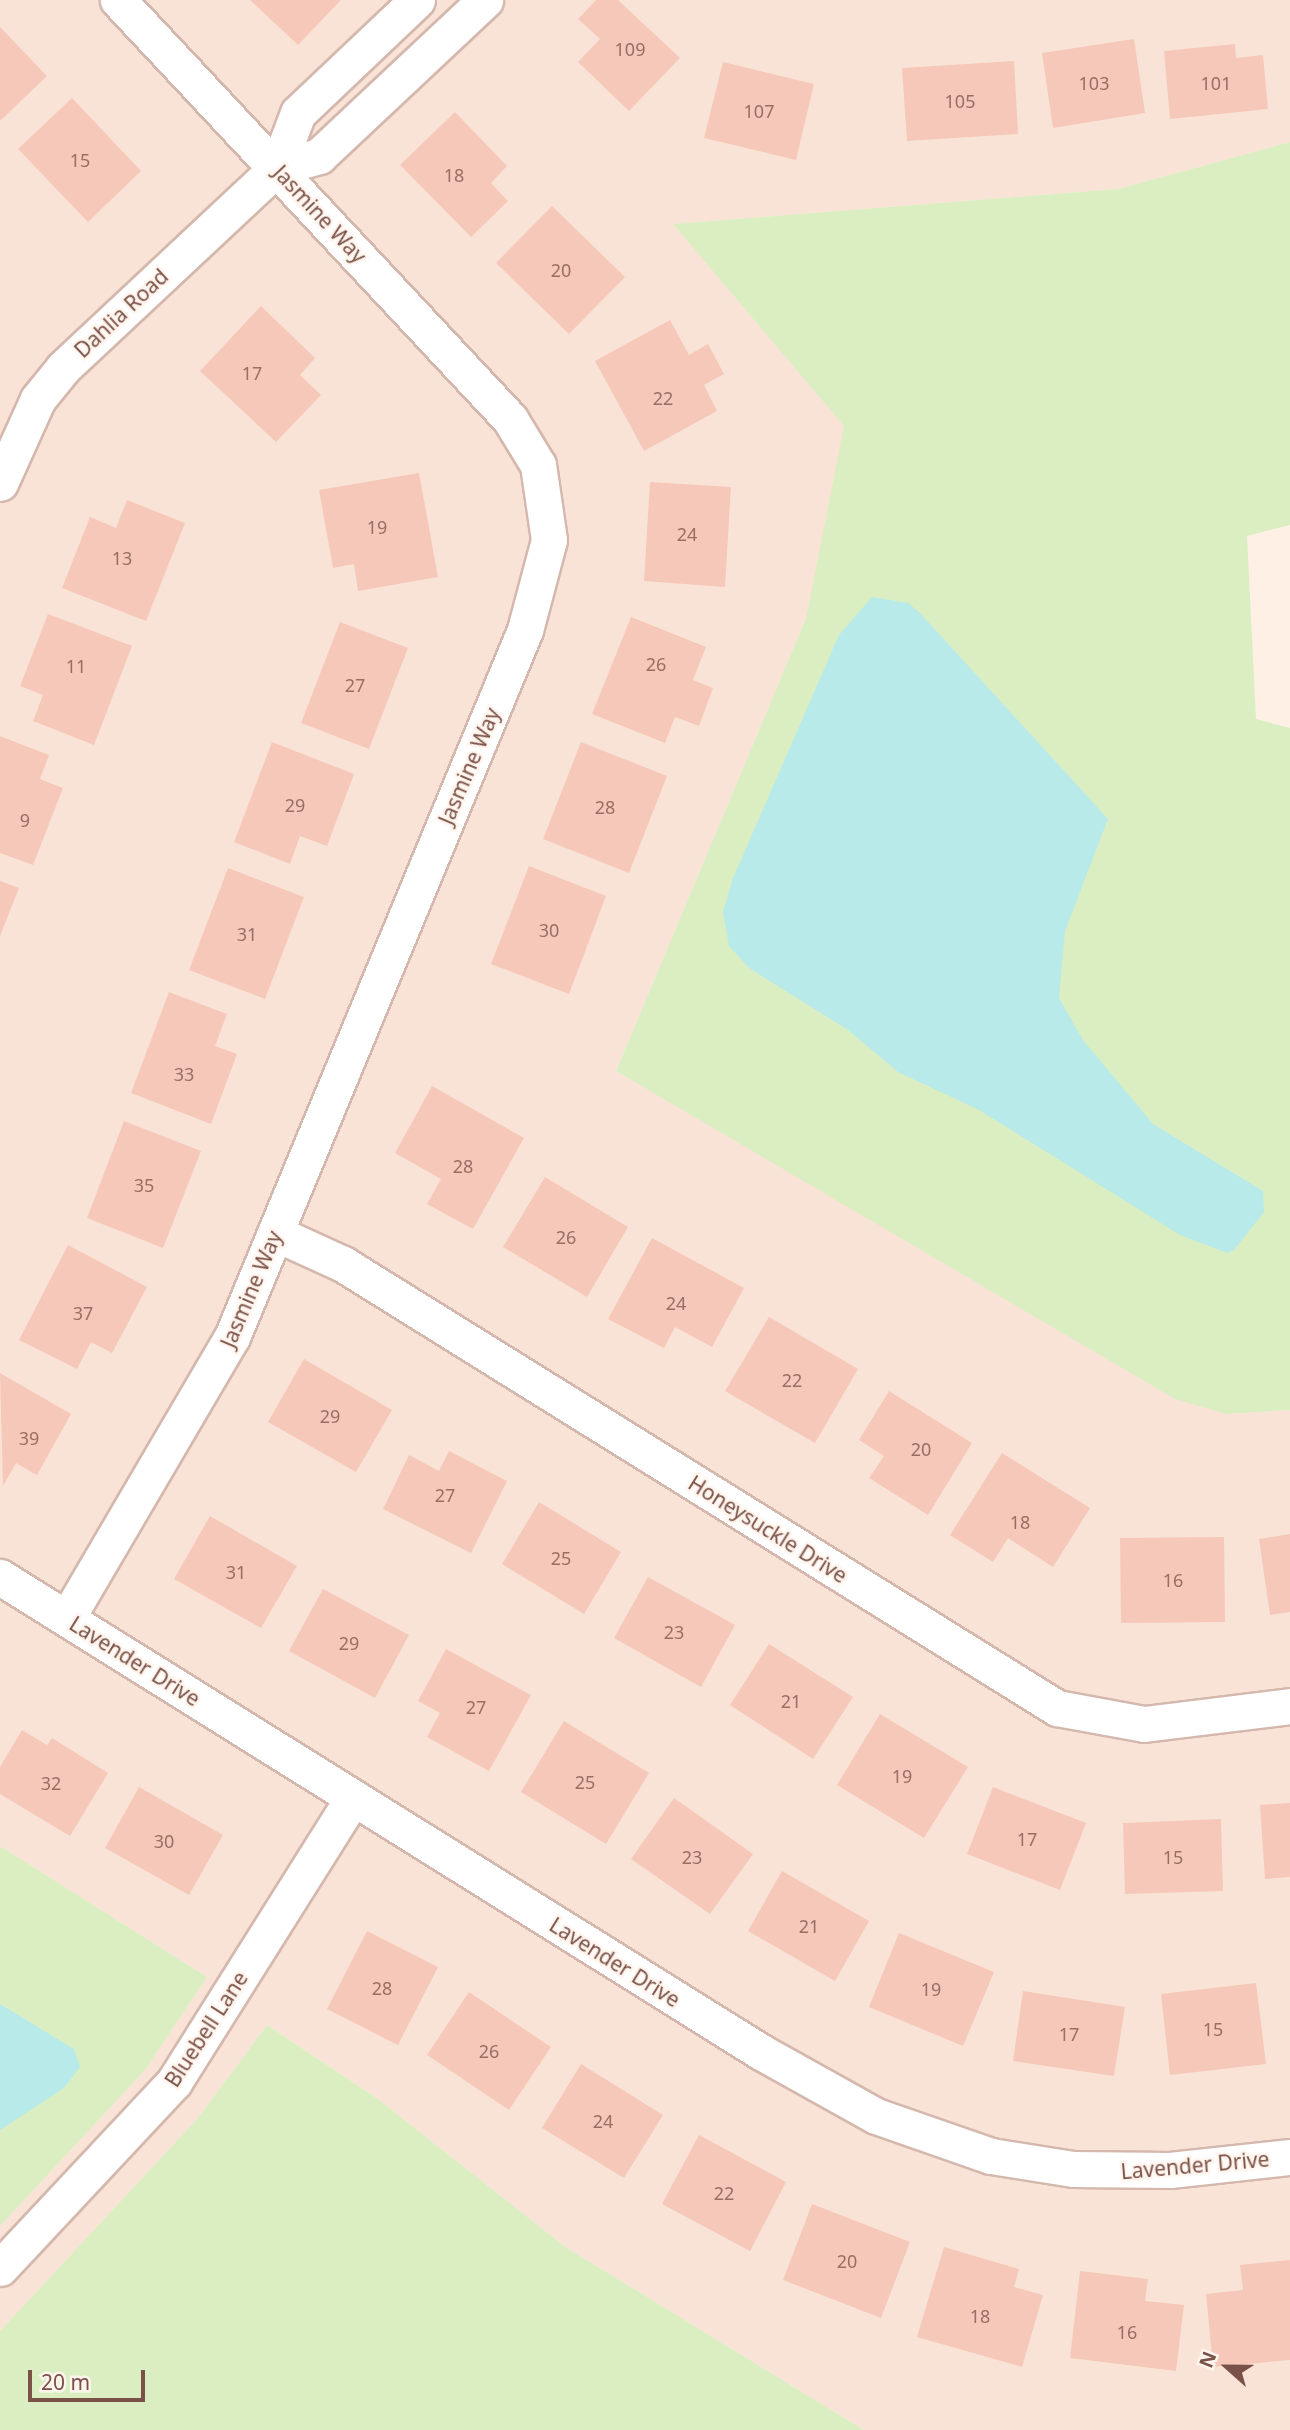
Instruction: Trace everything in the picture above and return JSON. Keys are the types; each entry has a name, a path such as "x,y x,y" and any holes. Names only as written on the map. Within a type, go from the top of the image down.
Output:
{"street":[{"name":"Jasmine Way","path":"66,1619 211,1380 275,1233 529,621 549,540 538,465 510,419 118,0"},
{"name":"Dahlia Road","path":"0,483 50,381 277,168 298,113 417,0"},
{"name":"Dahlia Road","path":"277,168 319,156 485,0"},
{"name":"Honeysuckle Drive","path":"275,1233 343,1264 1057,1708 1144,1724 1290,1706"},
{"name":"Lavender Drive","path":"0,1577 799,2076 911,2131 990,2156 1073,2169 1170,2170 1290,2157"},
{"name":"Bluebell Lane","path":"0,2268 174,2081 353,1798"}],"shaded area":[{"path":"0,0 1290,0 1290,142 1118,189 673,224 845,426 806,618 616,1071 1226,1414 1290,1410 1290,2430 864,2430 564,2246 378,2099 267,2025 197,2119 0,2331 0,2226 145,2070 207,1977 0,1846"}],"green space":[{"path":"1290,142 1290,525 1247,536 1256,719 1290,728 1290,1410 1226,1414 1175,1399 616,1071 806,618 844,426 673,224 1118,189"},
{"path":"0,1846 207,1977 145,2070 0,2226"},
{"path":"267,2025 378,2099 564,2246 864,2430 0,2430 0,2331 197,2119"}],"water":[{"path":"872,597 908,603 920,613 1108,819 1065,931 1059,998 1083,1040 1153,1124 1263,1191 1264,1212 1234,1250 1227,1253 1180,1235 979,1110 898,1072 848,1030 749,968 729,946 723,912 733,878 839,635"},
{"path":"0,2004 74,2049 80,2067 64,2088 0,2130"}],"building":[{"path":"250,0 341,0 298,45"},
{"path":"596,0 618,0 680,58 629,111 578,62 600,39 578,19"},
{"path":"0,27 47,76 0,121"},
{"path":"1134,39 1145,113 1053,128 1042,53"},
{"path":"1235,44 1236,58 1263,55 1268,109 1170,119 1164,51"},
{"path":"1014,61 1018,134 907,141 902,68"},
{"path":"723,62 814,84 796,160 704,138"},
{"path":"72,98 141,171 88,222 18,149"},
{"path":"455,112 507,166 491,183 508,201 471,237 400,165"},
{"path":"552,206 625,277 569,334 496,263"},
{"path":"261,306 315,358 300,375 321,395 276,442 200,371"},
{"path":"670,320 689,355 708,344 724,374 704,385 717,411 644,451 595,361"},
{"path":"419,473 438,577 358,591 354,564 333,568 319,490"},
{"path":"650,482 731,487 725,587 644,581"},
{"path":"127,500 185,523 146,621 62,588 90,517 116,528"},
{"path":"48,614 132,646 94,745 33,721 43,695 20,686"},
{"path":"631,617 706,647 693,680 713,688 699,726 675,717 665,743 592,714"},
{"path":"340,622 408,648 369,749 301,723"},
{"path":"0,736 49,755 40,779 63,788 33,865 0,853"},
{"path":"272,742 354,774 327,846 300,836 290,864 234,842"},
{"path":"581,742 667,776 629,873 543,839"},
{"path":"529,866 606,896 569,994 491,964"},
{"path":"228,868 304,897 265,999 189,970"},
{"path":"0,881 19,888 0,936"},
{"path":"169,992 227,1014 215,1046 237,1054 211,1124 131,1093"},
{"path":"432,1086 524,1138 473,1229 427,1204 441,1179 395,1153"},
{"path":"124,1121 201,1151 163,1248 87,1218"},
{"path":"545,1177 628,1227 587,1297 503,1247"},
{"path":"652,1238 744,1288 712,1347 675,1327 664,1348 608,1319"},
{"path":"68,1245 147,1287 112,1353 91,1342 77,1369 19,1340"},
{"path":"769,1317 858,1369 815,1443 725,1391"},
{"path":"304,1359 392,1410 356,1472 268,1422"},
{"path":"0,1373 71,1414 37,1475 16,1463 3,1486"},
{"path":"889,1391 972,1443 928,1515 869,1478 884,1456 859,1440"},
{"path":"449,1451 507,1481 471,1553 383,1509 409,1455 439,1471"},
{"path":"1002,1453 1090,1508 1053,1567 1008,1538 993,1562 950,1535"},
{"path":"539,1502 621,1552 584,1614 502,1564"},
{"path":"210,1516 297,1566 261,1628 174,1579"},
{"path":"1290,1534 1290,1612 1270,1615 1259,1539"},
{"path":"1224,1537 1225,1622 1121,1623 1120,1538"},
{"path":"648,1577 735,1625 701,1687 614,1638"},
{"path":"323,1589 409,1635 375,1698 289,1651"},
{"path":"769,1644 853,1697 813,1759 730,1705"},
{"path":"446,1649 531,1695 489,1771 427,1737 440,1713 418,1701"},
{"path":"880,1714 968,1767 924,1838 837,1785"},
{"path":"564,1721 649,1773 606,1844 521,1792"},
{"path":"22,1730 47,1745 52,1738 108,1773 70,1836 0,1794 0,1767"},
{"path":"139,1787 223,1835 189,1895 105,1848"},
{"path":"993,1787 1086,1823 1060,1890 967,1854"},
{"path":"674,1798 753,1854 710,1914 631,1859"},
{"path":"1290,1803 1290,1877 1265,1879 1260,1805"},
{"path":"1221,1819 1223,1891 1125,1894 1123,1823"},
{"path":"782,1871 869,1921 835,1981 748,1931"},
{"path":"367,1931 438,1967 398,2045 327,2009"},
{"path":"899,1933 994,1972 963,2046 869,2007"},
{"path":"1256,1983 1266,2064 1170,2075 1161,1994"},
{"path":"1023,1991 1125,2007 1114,2076 1013,2061"},
{"path":"469,1992 551,2047 509,2110 427,2055"},
{"path":"581,2064 663,2115 624,2178 542,2128"},
{"path":"699,2135 786,2182 750,2251 662,2204"},
{"path":"812,2204 910,2242 881,2318 783,2280"},
{"path":"944,2247 1019,2269 1014,2287 1043,2295 1022,2367 917,2337"},
{"path":"1290,2260 1290,2360 1213,2367 1206,2294 1243,2290 1240,2265"},
{"path":"1080,2271 1148,2279 1145,2301 1184,2305 1176,2371 1070,2358"}]}
